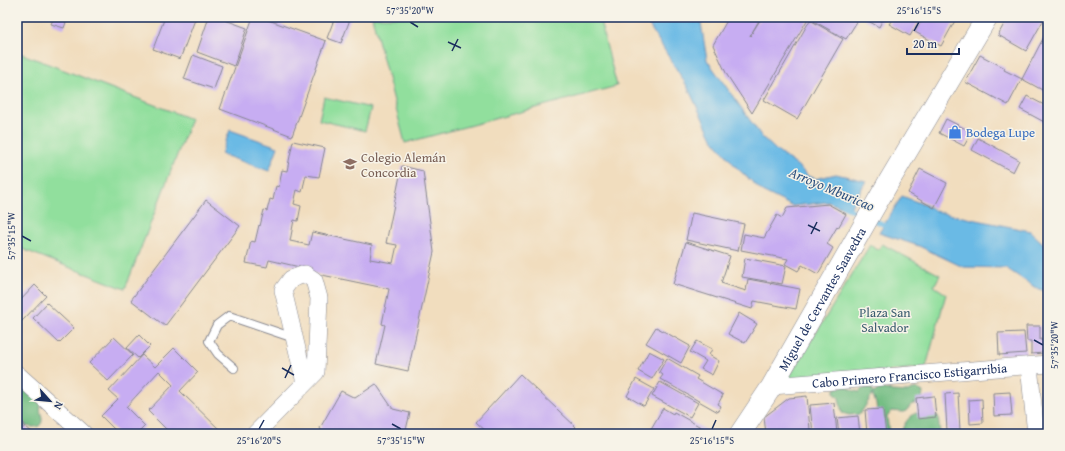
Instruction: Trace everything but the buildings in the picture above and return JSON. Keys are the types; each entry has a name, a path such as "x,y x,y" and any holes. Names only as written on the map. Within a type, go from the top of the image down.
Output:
{"street":[{"name":"Miguel de Cervantes Saavedra","path":"740,434 772,386 860,234 888,182 987,17"},
{"path":"255,434 306,383 316,372 319,298 314,280 305,274 292,279 283,290 306,383"},
{"name":"Cabo Primero Francisco Estigarribia","path":"772,386 1048,364"},
{"path":"1029,366 1036,434"},
{"path":"17,374 84,434"}],"lane":[{"path":"234,368 218,354 209,341 217,325 229,316 295,338"}],"green space":[{"path":"372,17 599,17 617,86 405,143"},
{"path":"17,52 191,119 125,289 17,247"},
{"path":"324,97 371,108 365,131 319,120"},
{"name":"Plaza San Salvador","path":"882,244 940,275 934,286 946,294 926,367 786,382 870,245 878,250"},
{"path":"17,381 41,404 40,409 42,420 39,426 32,427 17,424"},
{"path":"846,385 852,390 859,392 862,389 869,387 874,393 880,388 892,391 908,392 916,388 923,392 922,400 911,405 906,411 892,411 887,417 889,434 876,434 877,409 873,394 860,414 849,415 842,413 839,398 834,392 836,388"},
{"path":"916,413 938,416 940,434 903,434 902,431 905,423"}],"water":[{"path":"644,17 700,17 707,60 762,137 808,176 815,179 836,174 866,181 849,210 828,202 792,206 762,191 736,167 712,138 687,86"},
{"path":"230,130 278,147 269,171 221,154"},
{"path":"902,196 938,212 1030,231 1048,248 1048,292 1036,288 1006,268 963,267 919,246 879,233"}],"waterway":[{"name":"Arroyo Mburicao","path":"845,207 863,215"},
{"name":"Arroyo Mburicao","path":"872,219 891,228"}],"place":[{"name":"Bodega Lupe","path":"955,132"},
{"name":"Colegio Alemán Concordia","path":"350,164"}]}
